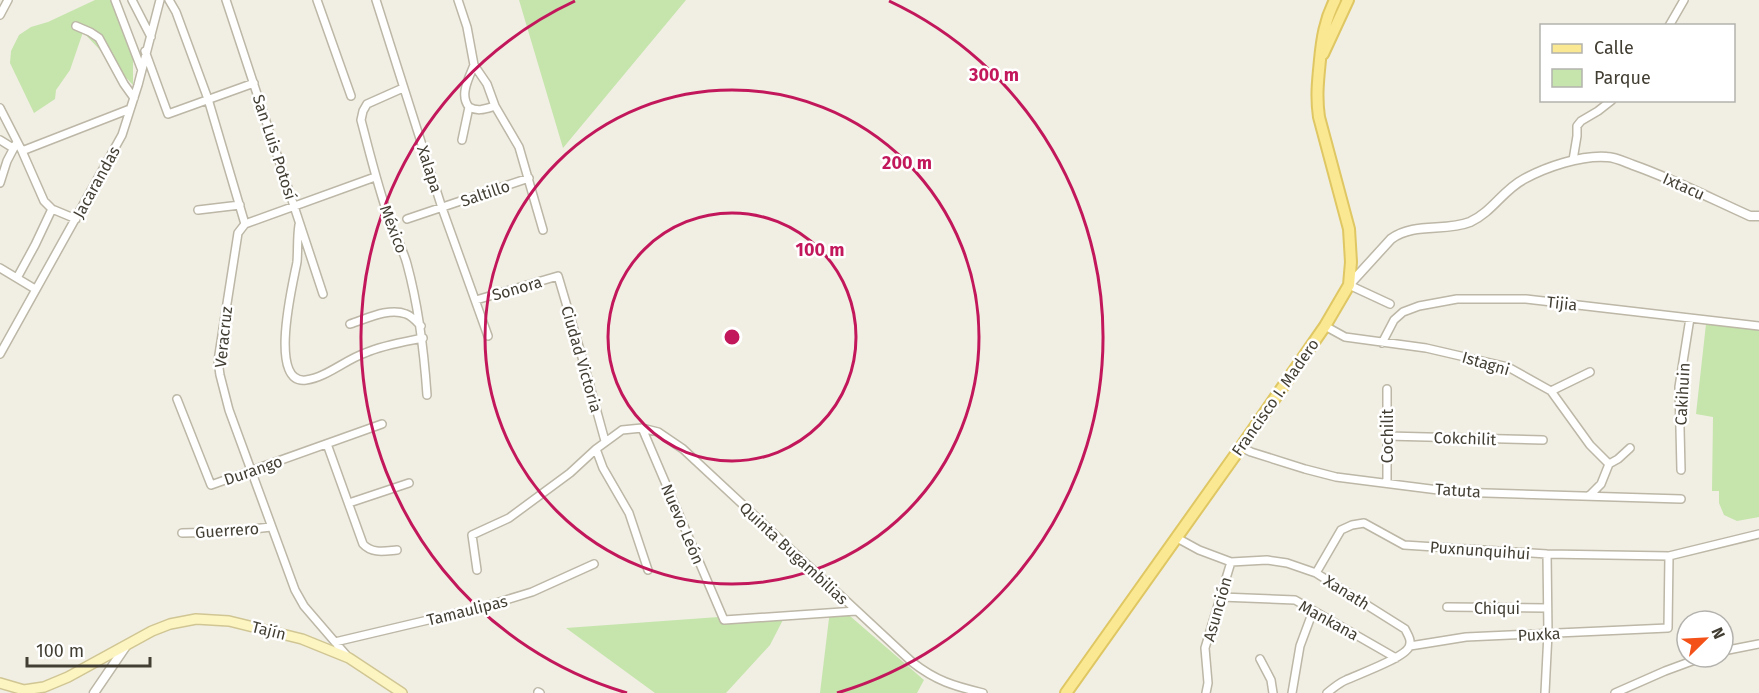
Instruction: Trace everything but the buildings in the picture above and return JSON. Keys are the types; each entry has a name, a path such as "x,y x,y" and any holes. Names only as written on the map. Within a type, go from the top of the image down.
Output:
{"main road":[{"name":"Francisco I. Madero","path":"1066,693 1325,326 1349,285 1351,262 1349,229 1317,104 1324,28 1335,0"},
{"path":"1320,62 1348,0"},
{"name":"Tajín","path":"0,683 24,690 44,687 68,677 152,631 170,624 196,619 229,621 302,639 349,658 402,693"}],"street":[{"path":"0,15 8,0"},
{"path":"115,0 141,68"},
{"path":"132,0 151,37"},
{"name":"Jacarandas","path":"0,354 122,135 160,0"},
{"path":"169,0 176,12 208,99 245,224 375,177"},
{"name":"San Luis Potosí","path":"226,0 323,294"},
{"path":"317,0 351,96"},
{"name":"Xalapa","path":"376,0 442,208 488,336"},
{"path":"458,0 467,27 474,65 487,84 495,106 519,147 543,230"},
{"path":"1670,24 1684,0"},
{"path":"76,26 99,38 134,98"},
{"path":"145,51 168,114 254,83"},
{"path":"474,65 464,95 465,103 474,110 495,106"},
{"name":"México","path":"403,88 367,104 362,120 375,177 406,261 423,338 428,396"},
{"path":"1390,304 1349,285 1391,239 1410,230 1460,225 1471,221 1483,214 1512,186 1523,179 1573,160 1577,126 1609,102"},
{"path":"462,140 468,107"},
{"path":"0,108 15,145 0,183"},
{"path":"22,151 130,108"},
{"path":"0,140 15,145 22,151 44,201 52,209 76,219"},
{"name":"Ixtacu","path":"1573,160 1608,157 1650,171 1750,216 1759,216"},
{"name":"Saltillo","path":"407,219 528,178"},
{"path":"198,210 240,206"},
{"path":"17,278 52,209"},
{"path":"300,223 297,237 297,261 288,301 285,345 286,360 296,377 305,380 324,374 364,353 423,338"},
{"name":"Veracruz","path":"245,224 238,233 218,362 220,375 229,410 271,527 300,598 304,606 349,658"},
{"path":"0,268 35,289"},
{"name":"Sonora","path":"476,300 558,276"},
{"name":"Ciudad Victoria","path":"558,276 605,441"},
{"name":"Tijia","path":"1382,343 1394,320 1403,312 1419,306 1457,299 1526,299 1759,326"},
{"path":"350,324 388,312 399,312 408,314 421,326"},
{"name":"Cakihuin","path":"1681,470 1679,387 1690,318"},
{"name":"Istagni","path":"1325,326 1345,337 1426,348 1508,367 1551,391 1590,445 1609,464"},
{"path":"1551,391 1590,372"},
{"name":"Cochilit","path":"1387,388 1387,483"},
{"name":"Durango","path":"177,399 211,485 382,424"},
{"path":"477,570 472,534 509,518 622,430 642,428"},
{"name":"Quinta Bugambilias","path":"642,428 658,432 683,449 929,676 956,687 983,693"},
{"name":"Nuevo León","path":"642,428 724,620 856,610"},
{"name":"Cokchilit","path":"1388,436 1543,440"},
{"path":"327,444 363,544 367,549 374,551 397,550"},
{"name":"Tatuta","path":"1241,447 1305,470 1336,477 1454,492 1681,500"},
{"path":"596,448 603,468 629,513 648,570"},
{"path":"1589,496 1601,484 1609,464 1630,448"},
{"path":"349,503 409,483"},
{"name":"Puxnunquihui","path":"1316,573 1341,530 1364,523 1404,545 1547,554 1672,555 1759,534"},
{"name":"Guerrero","path":"182,533 226,532 271,527"},
{"name":"Xanath","path":"1177,538 1199,550 1231,562 1267,560 1287,563 1316,573 1405,629 1410,638 1410,646"},
{"path":"1545,693 1548,633 1547,554"},
{"name":"Puxka","path":"1410,646 1466,637 1668,628 1672,555"},
{"name":"Asunción","path":"1206,693 1208,683 1205,648 1231,562"},
{"name":"Tamaulipas","path":"335,642 483,607 532,592 594,564"},
{"name":"Mankana","path":"1221,597 1295,600 1396,658"},
{"name":"Chiqui","path":"1447,607 1547,608"},
{"path":"1292,693 1300,646 1312,611"},
{"path":"1735,649 1759,644"},
{"path":"94,693 127,645"},
{"path":"1327,693 1344,681 1396,658 1410,646"},
{"path":"1260,659 1271,680 1273,693"},
{"path":"1615,693 1675,667"}],"green space":[{"path":"95,0 113,0 133,59 133,85 83,32 70,70 56,90 55,99 34,113 10,63 11,51 19,35 31,27 48,22"},
{"path":"519,0 686,0 563,148"},
{"path":"1706,324 1759,330 1759,517 1737,521 1724,515 1719,503 1719,491 1712,491 1713,417 1696,414"},
{"path":"830,610 843,610 924,680 917,693 820,693"},
{"path":"787,612 770,645 726,693 655,693 566,628"}]}
